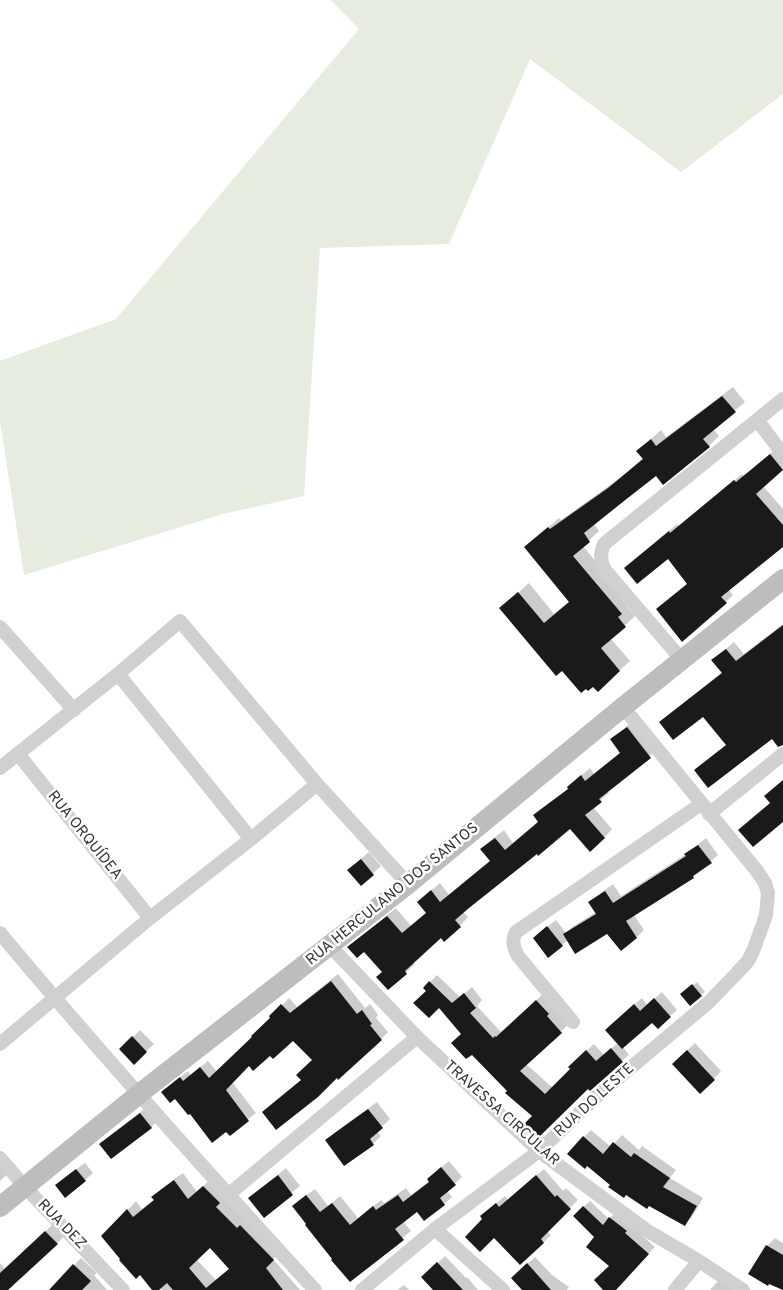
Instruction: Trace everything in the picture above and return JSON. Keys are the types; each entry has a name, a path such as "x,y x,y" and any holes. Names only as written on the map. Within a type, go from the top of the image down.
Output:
{"street":[{"path":"682,660 605,570 601,562 604,544 783,399"},
{"path":"757,420 783,454"},
{"name":"RUA HERCULANO DOS SANTOS","path":"0,1207 139,1094 408,884 783,579"},
{"path":"0,768 74,710 180,621 317,784 408,884"},
{"path":"0,627 74,710"},
{"path":"118,674 251,839"},
{"name":"RUA DO LESTE","path":"362,1290 435,1229 539,1151 597,1096 709,1002 748,961 766,915 768,893 765,883 623,708"},
{"name":"RUA ORQUÍDEA","path":"18,754 150,918"},
{"path":"573,1022 518,956 514,948 513,937 516,932 705,809 783,754"},
{"path":"0,1044 150,918 251,839 317,784"},
{"path":"0,934 228,1195 316,1290"},
{"name":"TRAVESSA CIRCULAR","path":"330,946 417,1037 539,1151 646,1230 699,1261 743,1290"},
{"path":"228,1195 417,1037"},
{"name":"RUA DEZ","path":"0,1158 123,1290"},
{"path":"435,1229 503,1290"},
{"path":"675,1290 699,1261"}],"shaded area":[{"path":"331,0 783,0 783,94 681,172 530,59 449,244 320,248 304,496 223,514 24,575 0,421 0,361 116,319 359,29"}],"building":[{"path":"722,396 736,412 703,439 710,447 663,485 656,476 624,501 584,533 590,542 573,556 622,614 618,617 626,627 601,648 620,671 598,692 593,687 581,693 562,671 556,676 499,608 518,592 544,623 569,602 524,547 548,527 550,529 608,488 643,459 636,451 651,439 656,446"},
{"path":"770,454 783,470 756,494 783,525 783,547 721,597 727,603 682,642 656,609 687,584 668,559 637,584 624,568 734,480 736,482"},
{"path":"783,625 783,745 778,747 772,739 708,788 694,770 726,745 703,717 673,740 659,722 722,673 711,660 726,649 736,661"},
{"path":"627,727 651,758 599,799 602,802 585,815 605,838 590,852 570,829 455,920 461,927 444,942 441,938 405,971 407,974 388,990 376,977 382,972 364,952 357,958 347,947 387,916 402,933 426,913 417,902 431,890 440,902 490,861 480,849 495,838 505,850 538,822 533,815 568,789 567,787 581,775 585,781 620,753 610,739"},
{"path":"783,780 783,822 753,847 738,830 770,803 764,796"},
{"path":"698,845 712,863 693,876 694,878 626,921 637,938 621,951 607,934 575,954 563,934 596,914 588,902 605,891 613,903 686,856 684,854"},
{"path":"361,859 374,875 361,886 347,870"},
{"path":"547,926 563,946 548,958 533,938"},
{"path":"331,981 357,1014 362,1010 372,1024 370,1025 382,1040 338,1080 337,1078 318,1097 276,1130 262,1112 301,1080 296,1075 312,1060 293,1041 273,1059 270,1056 253,1071 249,1066 226,1090 249,1121 230,1136 226,1132 212,1143 190,1114 188,1115 175,1099 170,1103 161,1092 180,1077 183,1081 200,1067 209,1078 252,1037 281,1004 290,1013"},
{"path":"429,981 452,1003 464,993 476,1008 470,1013 493,1038 536,1000 549,1014 547,1016 562,1033 520,1071 545,1094 570,1069 568,1067 586,1050 596,1061 611,1048 623,1062 590,1091 588,1089 538,1138 524,1124 532,1116 505,1093 507,1091 472,1055 466,1059 451,1043 461,1034 439,1008 429,1018 413,1003 426,991 423,988"},
{"path":"692,984 702,996 690,1006 680,994"},
{"path":"654,998 671,1017 658,1029 652,1023 622,1049 605,1030 634,1004 640,1011"},
{"path":"132,1036 147,1052 134,1065 119,1049"},
{"path":"687,1050 715,1080 700,1094 672,1064"},
{"path":"368,1109 383,1128 370,1139 374,1145 344,1166 325,1140"},
{"path":"140,1113 152,1128 111,1159 99,1144"},
{"path":"583,1136 603,1154 613,1142 631,1157 634,1153 670,1178 663,1187 697,1206 685,1226 649,1206 647,1209 626,1195 624,1198 608,1187 610,1185 587,1166 585,1169 567,1154"},
{"path":"441,1167 456,1185 440,1198 445,1205 424,1221 417,1212 395,1229 404,1240 350,1282 331,1260 292,1206 306,1195 320,1212 332,1203 350,1225 373,1206 376,1210 398,1195 403,1202 429,1182 427,1179"},
{"path":"76,1169 86,1181 65,1198 55,1185"},
{"path":"278,1175 293,1195 264,1218 248,1198"},
{"path":"536,1175 555,1197 557,1195 571,1209 541,1239 544,1243 520,1265 494,1238 480,1252 465,1237 482,1219 480,1216 496,1203 499,1207"},
{"path":"174,1180 188,1199 203,1186 220,1203 216,1207 237,1228 240,1225 274,1260 266,1268 283,1290 173,1290 167,1283 159,1290 152,1290 140,1275 136,1279 101,1236 127,1209 133,1217 154,1200 151,1197","holes":["210,1248 229,1269 206,1288 189,1268"]},
{"path":"583,1206 603,1225 609,1217 627,1231 625,1233 649,1254 616,1290 603,1290 594,1280 609,1266 586,1247 594,1237 573,1216"},
{"path":"45,1231 58,1244 8,1290 0,1290 0,1273"},
{"path":"766,1245 783,1255 783,1290 769,1284 768,1286 748,1274"},
{"path":"437,1262 463,1290 433,1290 421,1277"},
{"path":"527,1263 551,1290 522,1290 511,1278"},
{"path":"73,1264 91,1281 82,1290 49,1290"}]}
